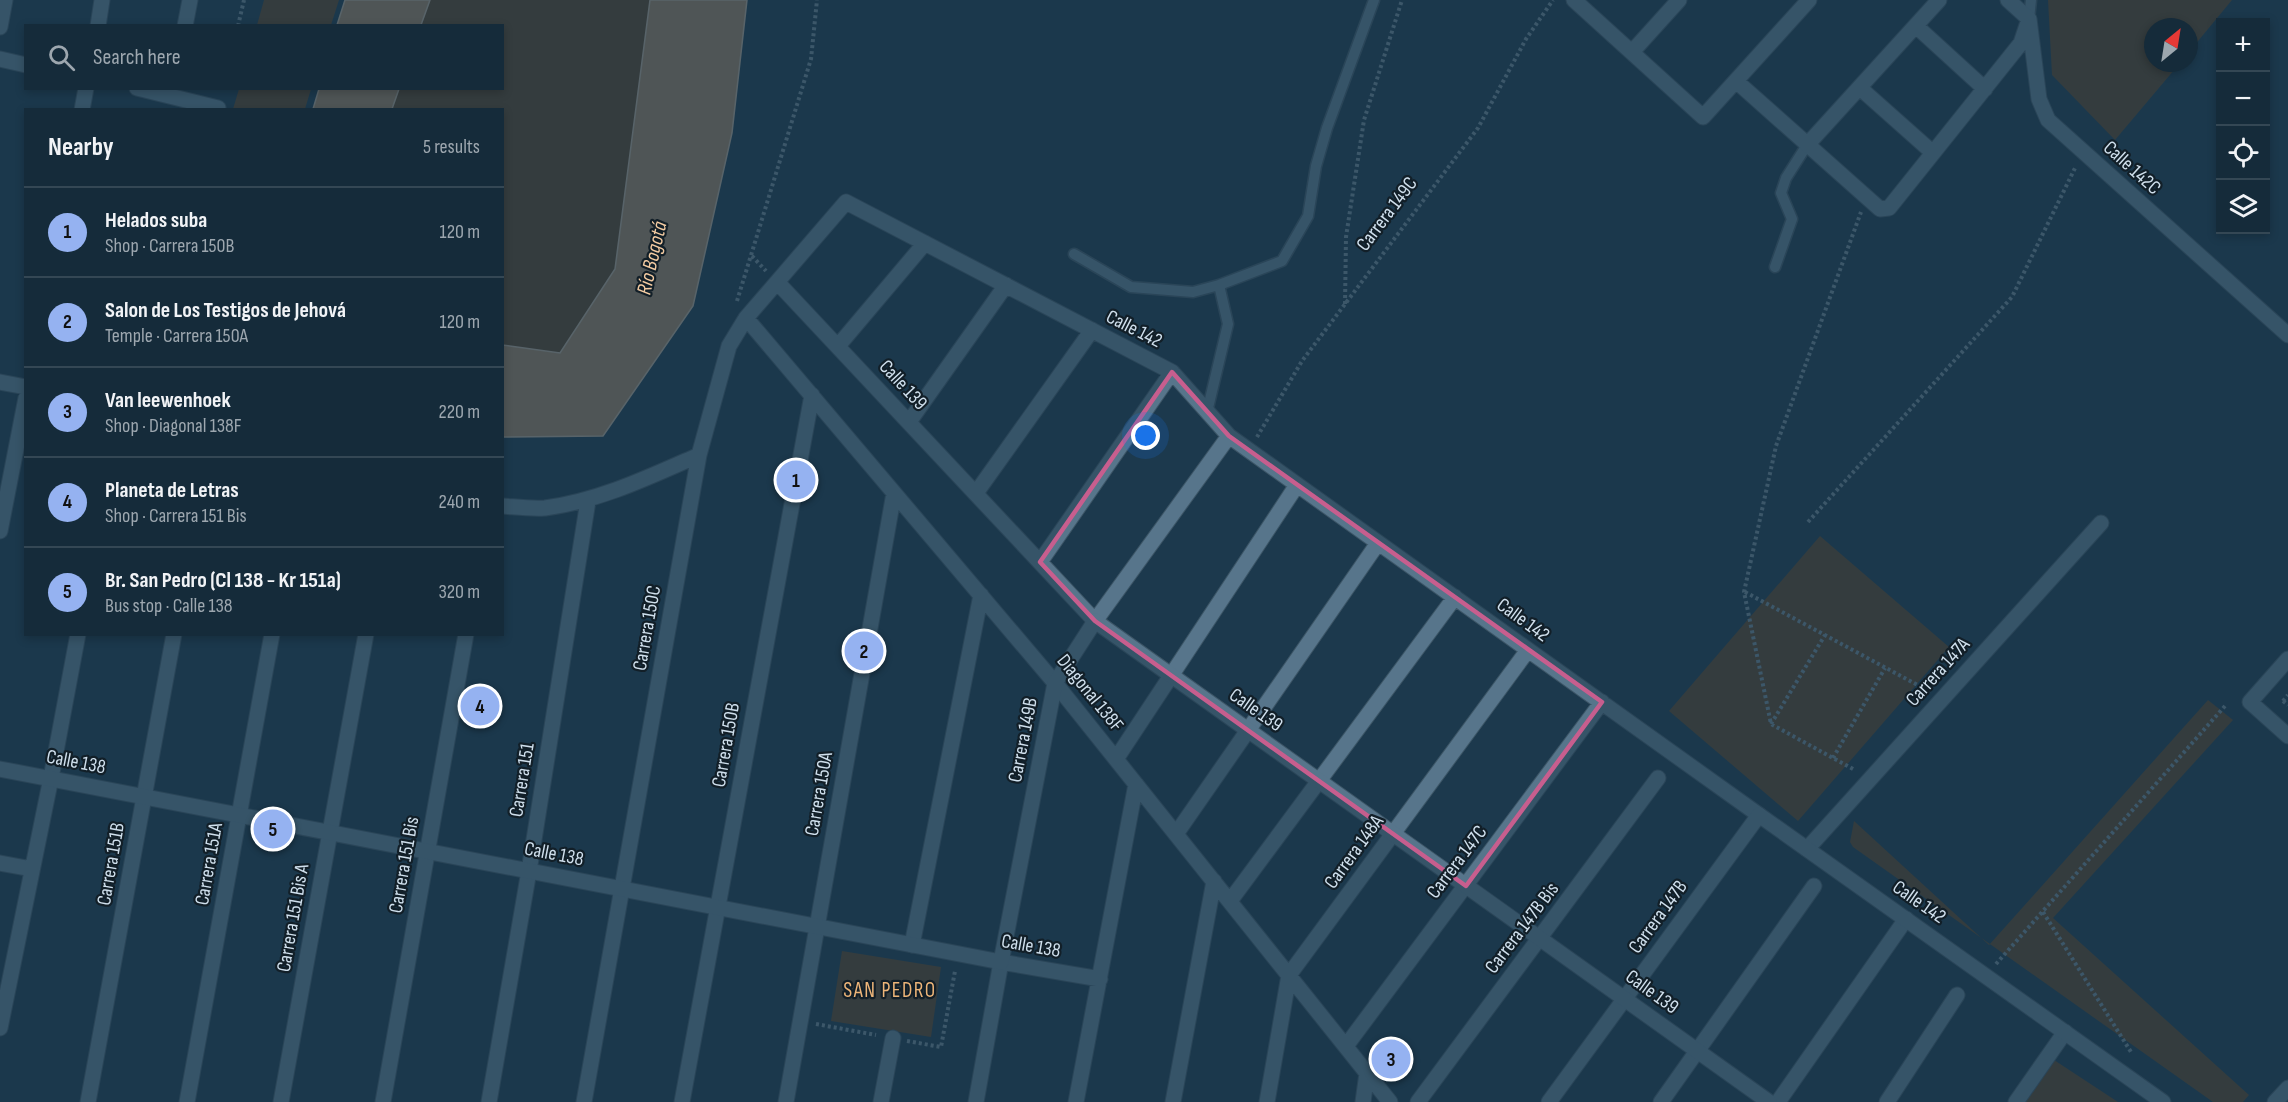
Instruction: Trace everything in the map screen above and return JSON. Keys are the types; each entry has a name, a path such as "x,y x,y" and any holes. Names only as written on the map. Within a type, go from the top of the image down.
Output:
{"street":[{"path":"0,27 5,0"},
{"path":"98,24 102,0"},
{"path":"185,24 190,0"},
{"path":"1574,0 1703,117 1809,0"},
{"path":"1632,52 1679,0"},
{"path":"1808,145 1939,0"},
{"path":"1736,81 1880,209 1889,208 2021,42 2029,19 2008,0"},
{"name":"Calle 142C","path":"2029,19 2039,99 2048,120 2288,335"},
{"path":"1916,26 1985,89"},
{"path":"0,59 24,65"},
{"path":"1860,88 1932,152"},
{"path":"82,108 86,90"},
{"path":"144,90 218,108"},
{"name":"Carrera 150C","path":"584,1102 699,455 729,346 740,314 778,283 846,202"},
{"name":"Calle 142","path":"846,202 1172,372 1229,436 1249,451 2163,1102"},
{"path":"838,346 925,243"},
{"name":"Calle 139","path":"778,283 1095,621 1769,1102"},
{"path":"909,422 1006,285"},
{"name":"Diagonal 138F","path":"740,314 812,395 1055,683 1390,1102"},
{"path":"976,493 1092,330"},
{"path":"1040,562 1172,372"},
{"path":"0,382 24,387"},
{"name":"Carrera 150B","path":"682,1102 812,395"},
{"path":"0,531 24,408"},
{"name":"Carrera 149B","path":"976,1102 1055,683 1095,621 1229,436"},
{"path":"504,506 542,508 588,501 699,455"},
{"path":"1116,759 1297,485"},
{"name":"Carrera 150A","path":"786,1102 894,493"},
{"name":"Carrera 151","path":"489,1102 529,871 588,501"},
{"name":"Carrera 147A","path":"1807,849 2101,523"},
{"path":"1176,834 1378,543"},
{"path":"912,945 981,595"},
{"path":"1230,901 1455,597"},
{"path":"0,1028 7,959 32,869 78,636"},
{"name":"Carrera 151B","path":"88,1102 174,636"},
{"name":"Carrera 151A","path":"187,1102 272,636"},
{"name":"Carrera 151 Bis A","path":"281,1102 366,636"},
{"name":"Carrera 151 Bis","path":"383,1102 466,636"},
{"name":"Carrera 148A","path":"1267,1102 1289,975 1528,650"},
{"path":"2288,659 2250,702 2288,736"},
{"name":"Carrera 147C","path":"1346,1046 1602,702"},
{"name":"Calle 138","path":"0,769 958,954 1100,979"},
{"name":"Carrera 147B Bis","path":"1418,1102 1659,778"},
{"path":"1076,1102 1136,784"},
{"name":"Carrera 147B","path":"1549,1102 1759,815"},
{"path":"0,863 32,869"},
{"path":"1173,1102 1214,881"},
{"path":"1660,1102 1814,886"},
{"path":"1778,1102 1906,919"},
{"path":"1887,1102 1957,995"},
{"path":"2016,1102 2065,1032"},
{"path":"881,1102 893,1038"},
{"path":"1363,1102 1367,1073"},
{"path":"2275,1102 2288,1088"}],"lane":[{"path":"1074,254 1131,287 1193,292 1219,285 1281,261 1308,216 1316,166 1327,128 1374,0"},
{"path":"2029,19 2031,0"},
{"path":"1775,267 1792,219 1781,193 1786,178 1808,145"},
{"path":"1208,412 1228,324 1219,285"}],"path":[{"path":"238,24 244,0"},
{"path":"740,314 811,59 817,0"},
{"path":"1345,305 1346,237 1364,120 1402,0"},
{"name":"Carrera 149C","path":"1249,451 1302,361 1478,128 1526,39 1554,0"},
{"path":"1808,522 2012,297 2083,152"},
{"path":"1853,769 1771,724 1744,592 1776,446 1867,197"},
{"path":"1744,592 1925,689"},
{"path":"1771,724 1825,635"},
{"path":"1833,758 1884,668"},
{"path":"2286,698 2288,705"},
{"path":"1986,976 2225,706"},
{"path":"2043,912 2131,1052"},
{"path":"800,1021 941,1047 958,954"}],"highlighted area":[{"path":"1172,372 1229,436 1602,702 1466,886 1095,621 1040,562"}],"shaded area":[{"path":"264,0 339,0 331,24 257,24"},
{"path":"428,0 650,0 615,269 560,353 504,345 504,108 392,108 398,90 504,90 504,24 419,24"},
{"path":"2048,0 2232,0 2198,41 2198,18 2144,18 2144,72 2172,72 2115,140 2052,75"},
{"path":"238,90 311,90 305,108 233,108"},
{"path":"1820,536 1949,647 1798,821 1669,711"},
{"path":"2208,700 2233,720 2053,918 2249,1095 2243,1102 2213,1102 1990,944"},
{"path":"1854,821 1981,938 1853,847 1850,842"},
{"path":"842,951 941,967 931,1037 831,1021"},
{"path":"2051,1058 2118,1102 2021,1102"}],"water":[{"path":"345,0 430,0 421,24 337,24"},
{"name":"Río Bogotá","path":"650,0 747,0 732,133 693,306 603,436 504,437 504,345 560,353 615,269"},
{"path":"318,90 399,90 392,108 313,108"}],"place":[{"name":"Helados suba","path":"796,480"},
{"name":"Salon de Los Testigos de Jehová","path":"864,651"},
{"name":"Planeta de Letras","path":"480,706"},
{"name":"Br. San Pedro (Cl 138 - Kr 151a)","path":"273,829"},
{"name":"Van leewenhoek","path":"1391,1059"}],"district":[{"name":"SAN PEDRO","path":"890,990"}]}
